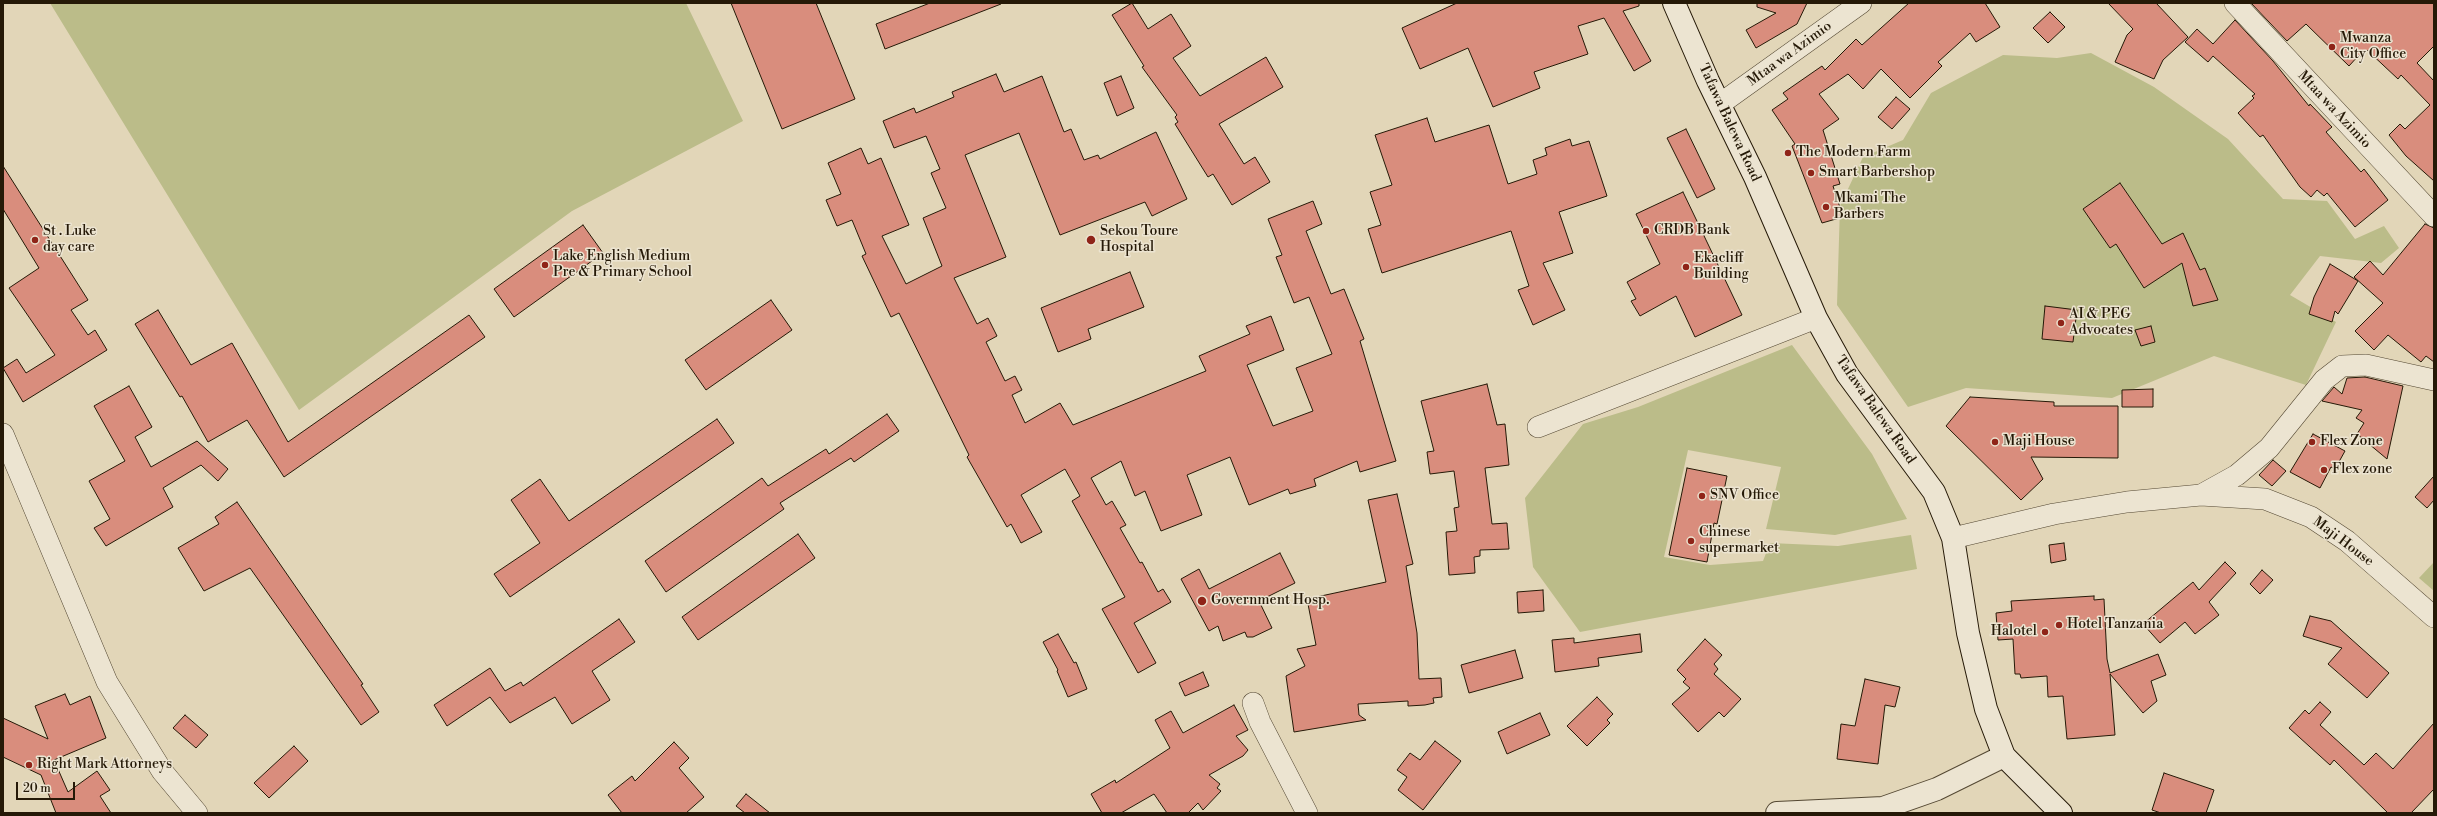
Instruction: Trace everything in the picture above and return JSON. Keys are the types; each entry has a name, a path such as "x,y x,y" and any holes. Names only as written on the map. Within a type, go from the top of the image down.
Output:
{"main road":[{"name":"Tafawa Balewa Road","path":"1674,3 1755,177 1816,318 1847,374 1934,492 1953,538 1968,634 1986,709 2004,756 2061,813"},
{"path":"1777,813 1883,808 1937,789 2004,756"}],"street":[{"name":"Mtaa wa Azimio","path":"1720,104 1861,3"},
{"name":"Mtaa wa Azimio","path":"2235,3 2434,216"},
{"path":"1538,427 1816,318"},
{"path":"2201,495 2237,475 2269,448 2324,380 2342,366 2366,365 2434,380"},
{"path":"3,434 108,682 162,771 197,813"},
{"name":"Maji House","path":"1953,538 2054,514 2127,502 2201,495 2265,499 2311,517 2347,541 2434,617"},
{"path":"1253,703 1260,722 1307,813"}],"green space":[{"path":"50,3 686,3 743,121 572,211 299,410"},
{"path":"2091,53 2154,87 2228,139 2283,199 2327,201 2355,239 2384,226 2399,248 2381,263 2320,256 2290,295 2336,322 2306,385 2214,356 2112,398 1966,388 1908,407 1837,305 1840,206 1863,157 1903,140 1931,93 2003,55 2057,58"},
{"path":"1792,345 1872,454 1907,519 1835,535 1766,529 1781,467 1688,450 1664,557 1710,565 1763,561 1770,543 1838,546 1911,535 1917,569 1580,632 1533,567 1525,498 1583,424 1638,407"},
{"path":"2434,562 2434,591 2419,578"}],"building":[{"path":"731,3 816,3 855,99 782,129"},
{"path":"930,3 1001,4 885,49 876,24"},
{"path":"1132,3 1148,29 1171,14 1191,46 1173,58 1200,96 1266,57 1283,87 1219,124 1244,164 1255,157 1270,182 1232,205 1213,174 1208,177 1175,124 1178,122 1175,117 1177,115 1142,67 1144,66 1112,15"},
{"path":"1457,3 1639,3 1639,6 1623,11 1651,61 1634,71 1604,18 1578,26 1588,54 1534,72 1540,88 1493,107 1468,48 1420,69 1402,28"},
{"path":"1757,3 1807,3 1797,24 1756,48 1746,30 1776,13 1757,7"},
{"path":"1909,3 1985,3 2000,27 1976,42 1970,33 1938,62 1942,66 1910,98 1881,69 1863,89 1848,74 1819,94 1839,119 1823,130 1840,184 1833,186 1843,217 1822,223 1792,146 1795,144 1772,110 1788,99 1783,93 1822,66 1825,70 1856,39 1862,45"},
{"path":"2108,3 2156,3 2188,37 2163,60 2154,79 2115,62 2127,35 2133,29"},
{"path":"2251,3 2434,3 2434,46 2417,63 2434,81 2434,181 2406,156 2389,135 2400,124 2405,129 2430,105 2401,75 2398,79 2367,50 2361,57 2359,55 2349,66 2306,24 2287,41"},
{"path":"2050,12 2065,27 2048,43 2033,28"},
{"path":"2235,20 2273,61 2309,106 2310,104 2332,127 2326,132 2361,172 2364,169 2388,200 2355,227 2327,193 2324,196 2317,190 2311,197 2300,187 2263,135 2260,137 2238,113 2254,98 2252,96 2255,94 2213,56 2208,62 2185,42 2197,29 2213,44"},
{"path":"996,74 1004,92 1042,76 1064,132 1071,129 1084,160 1098,155 1100,159 1156,132 1187,199 1152,216 1145,202 1060,235 1019,133 965,155 1006,257 954,278 977,324 988,318 997,336 986,342 1005,381 1015,376 1022,390 1012,395 1025,423 1060,403 1073,425 1206,371 1199,356 1250,334 1246,326 1271,316 1284,350 1247,365 1273,426 1313,411 1296,368 1332,354 1309,297 1294,303 1276,257 1282,255 1268,219 1313,201 1322,224 1306,231 1331,294 1344,289 1364,339 1360,341 1396,461 1360,472 1357,461 1314,479 1316,486 1290,494 1288,489 1249,505 1230,457 1187,475 1202,515 1161,531 1145,491 1135,496 1121,461 1091,478 1106,505 1112,501 1126,525 1120,528 1140,563 1142,562 1158,592 1163,589 1171,602 1134,623 1156,663 1138,673 1102,609 1125,597 1072,501 1080,496 1065,469 1021,495 1042,532 1021,543 1011,524 1007,527 967,457 969,455 899,313 891,317 862,256 866,254 852,220 837,226 826,200 841,194 828,163 861,148 868,164 881,158 909,225 882,236 906,284 942,266 923,218 946,208 931,173 940,169 926,136 894,148 883,121 914,108 916,113 954,97 952,92"},
{"path":"1121,76 1134,108 1117,116 1104,83"},
{"path":"1896,97 1910,109 1892,129 1878,117"},
{"path":"1427,118 1435,142 1489,125 1508,184 1537,174 1533,160 1547,155 1545,148 1570,139 1572,146 1589,141 1607,196 1559,212 1573,253 1543,263 1565,310 1533,325 1518,290 1529,286 1511,231 1382,273 1368,229 1381,225 1370,192 1392,185 1375,135"},
{"path":"1686,129 1715,189 1697,198 1667,138"},
{"path":"3,166 88,300 71,310 88,335 95,330 107,350 23,402 3,368 17,359 26,373 55,355 9,288 39,268 3,209"},
{"path":"2120,183 2162,244 2183,233 2200,270 2205,268 2218,300 2193,306 2182,263 2144,288 2116,244 2110,248 2083,209"},
{"name":"Ekacliff Building","path":"1683,192 1742,315 1695,337 1676,296 1640,316 1631,301 1636,299 1627,282 1660,264 1636,214"},
{"path":"2425,224 2434,228 2434,362 2426,356 2421,362 2388,335 2374,350 2355,331 2383,303 2354,277 2370,261 2383,275"},
{"path":"583,225 603,253 514,317 494,289"},
{"path":"2330,264 2358,281 2338,314 2335,311 2332,322 2309,314 2314,297"},
{"path":"1130,272 1144,307 1088,329 1091,339 1058,352 1041,308"},
{"path":"771,300 792,330 706,390 685,360"},
{"path":"2045,306 2077,310 2073,342 2042,339"},
{"path":"158,310 191,365 232,343 288,442 469,315 485,337 284,477 247,420 208,442 182,396 180,397 135,324"},
{"path":"2151,326 2155,342 2141,346 2135,330"},
{"path":"2365,377 2403,386 2387,459 2357,434 2364,423 2356,418 2362,410 2322,401 2334,387 2342,394 2347,378"},
{"path":"1487,384 1497,425 1505,424 1509,465 1485,468 1492,524 1507,523 1509,549 1480,550 1480,556 1474,557 1475,573 1449,575 1446,532 1457,531 1454,508 1459,507 1454,471 1430,474 1427,452 1434,451 1421,401"},
{"path":"129,386 152,427 135,437 151,467 197,441 228,469 218,481 201,465 163,488 173,507 106,546 94,528 110,519 89,481 125,461 94,406"},
{"path":"2153,389 2153,407 2122,407 2122,390"},
{"path":"1970,397 2054,402 2054,406 2118,406 2118,458 2031,457 2043,479 2021,500 1946,426"},
{"path":"887,414 899,431 854,462 851,458 780,503 784,509 666,592 645,561 762,478 768,486 826,449 829,454"},
{"path":"717,419 734,443 510,597 494,574 540,543 511,500 540,479 569,521"},
{"path":"2313,434 2345,451 2335,469 2331,467 2320,488 2290,472"},
{"path":"2273,460 2286,471 2272,486 2259,475"},
{"path":"1687,468 1727,476 1717,524 1714,523 1707,562 1669,555"},
{"path":"2434,476 2434,500 2427,508 2415,497"},
{"path":"1397,494 1413,564 1406,566 1417,633 1419,679 1441,678 1442,697 1433,698 1434,703 1425,705 1408,706 1408,701 1358,704 1359,715 1366,720 1294,732 1286,676 1305,666 1297,649 1316,645 1307,599 1386,582 1368,500"},
{"path":"237,502 363,684 361,685 379,712 361,725 250,568 204,591 178,548 219,524 215,517"},
{"path":"798,534 815,558 698,640 682,617"},
{"path":"2064,543 2066,560 2051,563 2049,545"},
{"path":"1280,553 1295,583 1259,601 1272,628 1253,637 1247,637 1245,632 1223,641 1218,626 1209,631 1181,579 1199,569 1209,589"},
{"path":"2225,562 2236,573 2209,602 2219,615 2195,634 2185,622 2160,643 2143,624 2193,582 2199,590"},
{"path":"2262,570 2273,580 2260,594 2250,584"},
{"path":"1543,590 1544,611 1518,613 1517,592"},
{"path":"2094,596 2094,600 2104,599 2107,659 2110,673 2158,654 2166,675 2151,681 2157,701 2143,713 2110,674 2115,735 2067,739 2063,696 2048,697 2047,676 2021,678 2020,674 2015,674 2013,639 1998,640 1996,613 2012,611 2011,601"},
{"path":"2310,616 2331,621 2389,673 2367,698 2328,664 2342,648 2303,636"},
{"path":"619,619 635,642 592,671 610,700 572,724 555,697 510,723 490,697 447,726 434,705 490,668 505,691 521,682 523,686"},
{"path":"1058,634 1074,663 1076,662 1087,689 1068,697 1057,671 1058,670 1043,642"},
{"path":"1640,634 1642,652 1598,658 1599,666 1555,672 1552,640 1574,638 1574,643"},
{"path":"1705,639 1722,655 1714,664 1718,669 1714,674 1741,699 1724,717 1719,712 1698,732 1672,704 1690,688 1683,682 1686,679 1677,670"},
{"path":"1515,650 1523,678 1469,693 1461,665"},
{"path":"1203,672 1209,686 1185,696 1179,683"},
{"path":"1865,679 1900,687 1895,707 1885,705 1878,764 1837,759 1841,724 1855,726"},
{"path":"65,694 70,705 90,696 106,738 54,760 68,792 97,771 110,790 100,796 111,813 56,813 41,775 3,757 3,718 48,739 35,706"},
{"path":"1597,697 1613,714 1607,720 1610,723 1587,746 1567,726"},
{"path":"2320,702 2331,712 2320,725 2364,765 2376,753 2393,769 2434,723 2434,789 2411,813 2388,813 2334,760 2330,765 2289,728 2305,710 2309,714"},
{"path":"1234,705 1248,730 1236,736 1248,750 1243,756 1209,775 1220,784 1217,788 1221,791 1203,810 1198,803 1188,813 1167,813 1154,794 1121,813 1102,813 1091,794 1115,780 1116,783 1170,748 1155,720 1171,711 1183,733"},
{"path":"1540,713 1550,735 1507,754 1498,732"},
{"path":"185,715 208,735 196,748 173,728"},
{"path":"1435,741 1461,761 1423,810 1398,790 1407,777 1397,770 1410,753 1420,760"},
{"path":"674,742 689,758 679,768 704,797 686,813 622,813 608,795 632,776 635,781"},
{"path":"294,746 308,761 269,798 254,783"},
{"path":"2164,773 2214,790 2206,813 2161,813 2152,810"},
{"path":"746,794 770,813 745,813 736,806"}],"place":[{"name":"Mwanza City Office","path":"2332,47"},
{"name":"The Modern Farm","path":"1788,153"},
{"name":"Smart Barbershop","path":"1811,173"},
{"name":"Mkami The Barbers","path":"1826,207"},
{"name":"CRDB Bank","path":"1646,231"},
{"name":"St . Luke day care","path":"35,240"},
{"name":"Sekou Toure Hospital","path":"1091,240"},
{"name":"Lake English Medium Pre & Primary School","path":"545,265"},
{"name":"Ekacliff Building","path":"1686,267"},
{"name":"AI & PEG Advocates","path":"2061,323"},
{"name":"Maji House","path":"1995,442"},
{"name":"Flex Zone","path":"2312,442"},
{"name":"Flex zone","path":"2324,470"},
{"name":"SNV Office","path":"1702,496"},
{"name":"Chinese supermarket","path":"1691,541"},
{"name":"Government Hosp.","path":"1202,601"},
{"name":"Hotel Tanzania","path":"2059,625"},
{"name":"Halotel","path":"2045,632"},
{"name":"Right Mark Attorneys","path":"29,765"}]}
